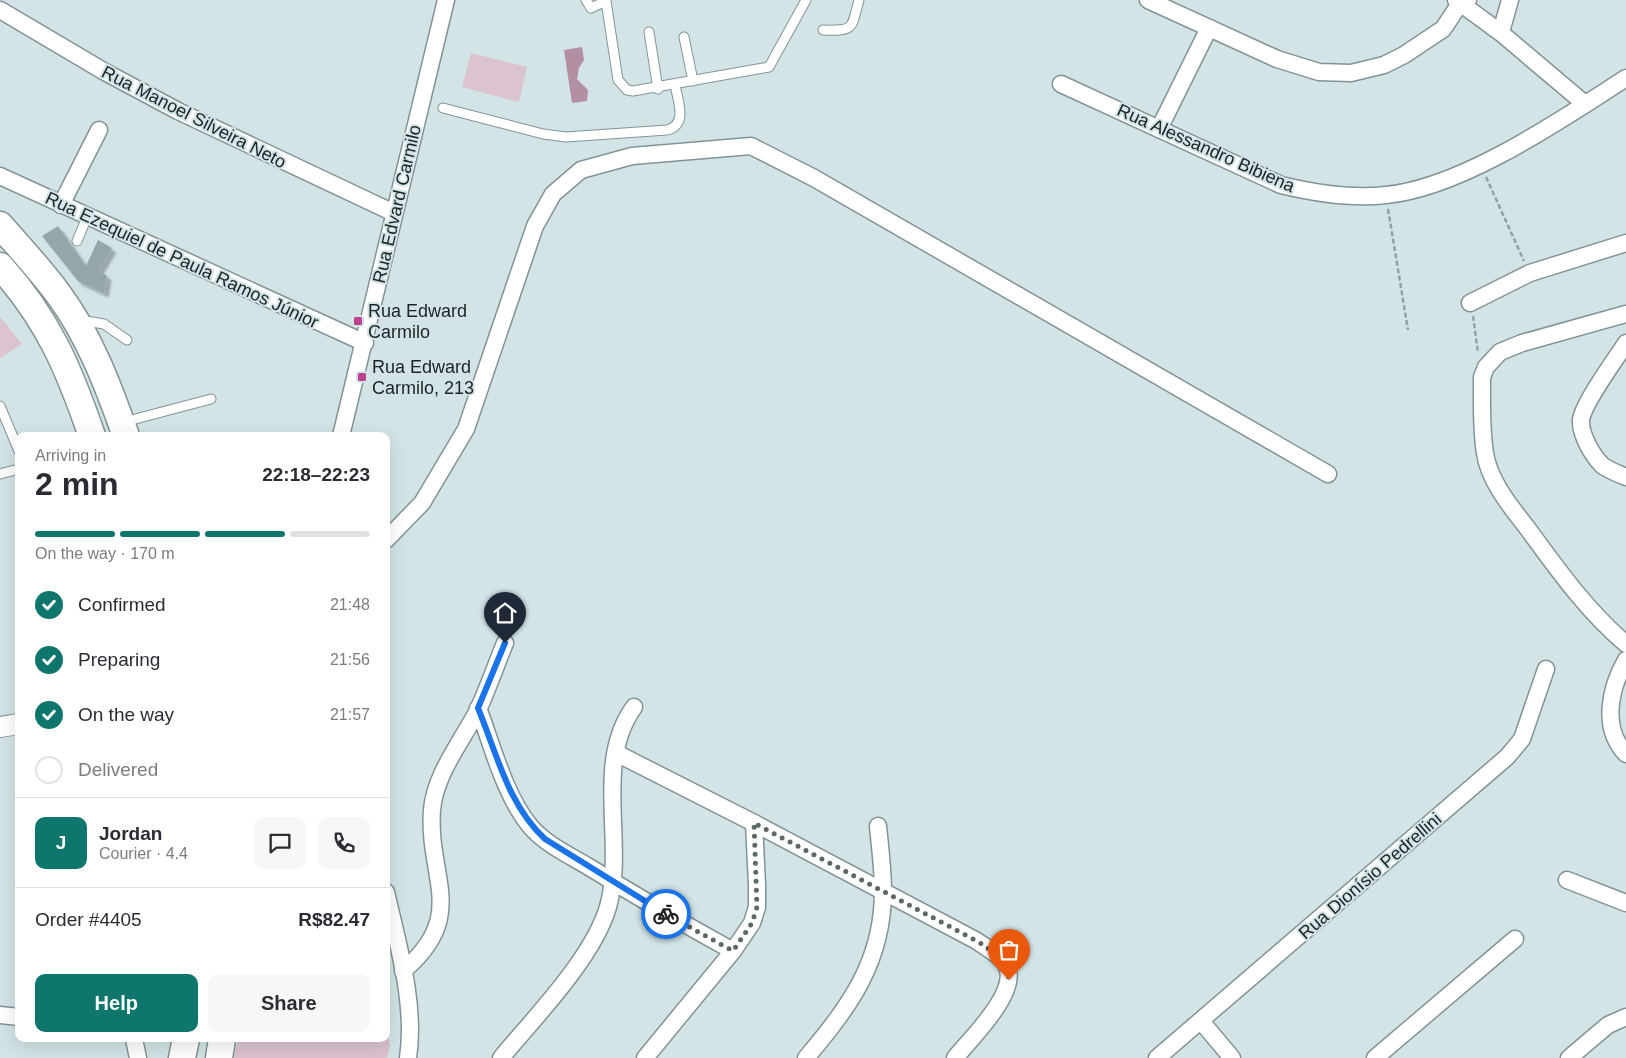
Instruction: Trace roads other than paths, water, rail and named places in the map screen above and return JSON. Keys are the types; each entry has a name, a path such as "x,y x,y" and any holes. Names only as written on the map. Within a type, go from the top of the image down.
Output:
{"main road":[{"path":"0,225 55,289 74,320 108,386 116,432"},
{"path":"0,266 28,300 47,329 73,380 94,412 116,432"},
{"path":"73,380 91,432"},
{"path":"182,1058 185,1042"},
{"path":"219,1058 222,1042"}],"street":[{"name":"Rua Edvard Carmilo","path":"342,432 446,0"},
{"path":"1148,0 1277,59 1319,72 1351,73 1384,65 1404,55 1443,29 1462,1 1585,104"},
{"path":"1501,32 1510,0"},
{"name":"Rua Manoel Silveira Neto","path":"0,10 105,72 186,115 394,213"},
{"path":"1159,129 1209,28"},
{"name":"Rua Alessandro Bibiena","path":"1061,84 1281,185 1311,192 1386,196 1443,180 1480,164 1585,104 1626,78"},
{"path":"60,205 99,130"},
{"path":"390,536 422,503 466,429 535,226 553,194 580,170 632,156 751,146 814,178 1328,474"},
{"name":"Rua Ezequiel de Paula Ramos Júnior","path":"0,176 364,343"},
{"path":"1470,302 1530,273 1626,243"},
{"path":"1626,314 1522,343 1500,352 1486,367 1482,377 1485,454 1491,473 1507,500 1575,592 1604,626 1626,644"},
{"path":"1626,343 1586,406 1581,420 1583,434 1603,466 1626,478"},
{"path":"403,971 418,957 435,935 440,915 440,894 432,808 438,786 478,708 505,643"},
{"path":"1626,660 1614,691 1610,712 1612,728 1618,746 1626,754"},
{"name":"Rua Dionísio Pedrellini","path":"1158,1058 1507,758 1522,739 1546,669"},
{"path":"501,1058 570,974 588,948 608,906 612,881 616,753 623,723 634,707"},
{"path":"478,708 504,776 519,809 531,826 545,839 612,881 733,951"},
{"path":"0,727 15,725"},
{"path":"616,753 883,891 977,941 998,955 1006,964 1009,980 1005,993 955,1058"},
{"path":"645,1058 733,951 752,923 757,907 754,823"},
{"path":"806,1058 851,1001 866,976 881,919 883,891 878,826"},
{"path":"1567,880 1626,903"},
{"path":"390,911 403,971 409,1016 408,1058"},
{"path":"1375,1058 1515,939"},
{"path":"0,1015 15,1017"},
{"path":"1569,1058 1608,1025 1626,1017"},
{"path":"1202,1021 1232,1058"},
{"path":"135,1042 138,1058"}],"lane":[{"path":"586,0 591,8 606,1 618,80 627,90 633,92 768,67 806,0"},
{"path":"823,30 845,31 850,28 859,0"},
{"path":"649,32 658,88"},
{"path":"684,37 693,81"},
{"path":"443,108 543,134 566,137 666,130 675,126 680,117 675,85"},
{"path":"77,241 87,217"},
{"path":"74,320 104,324 127,340"},
{"path":"116,432 211,399"},
{"path":"0,406 15,442"},
{"path":"0,474 15,470"}],"place":[{"name":"Rua Edward Carmilo","path":"358,321"},
{"name":"Rua Edward Carmilo, 213","path":"362,377"}]}
